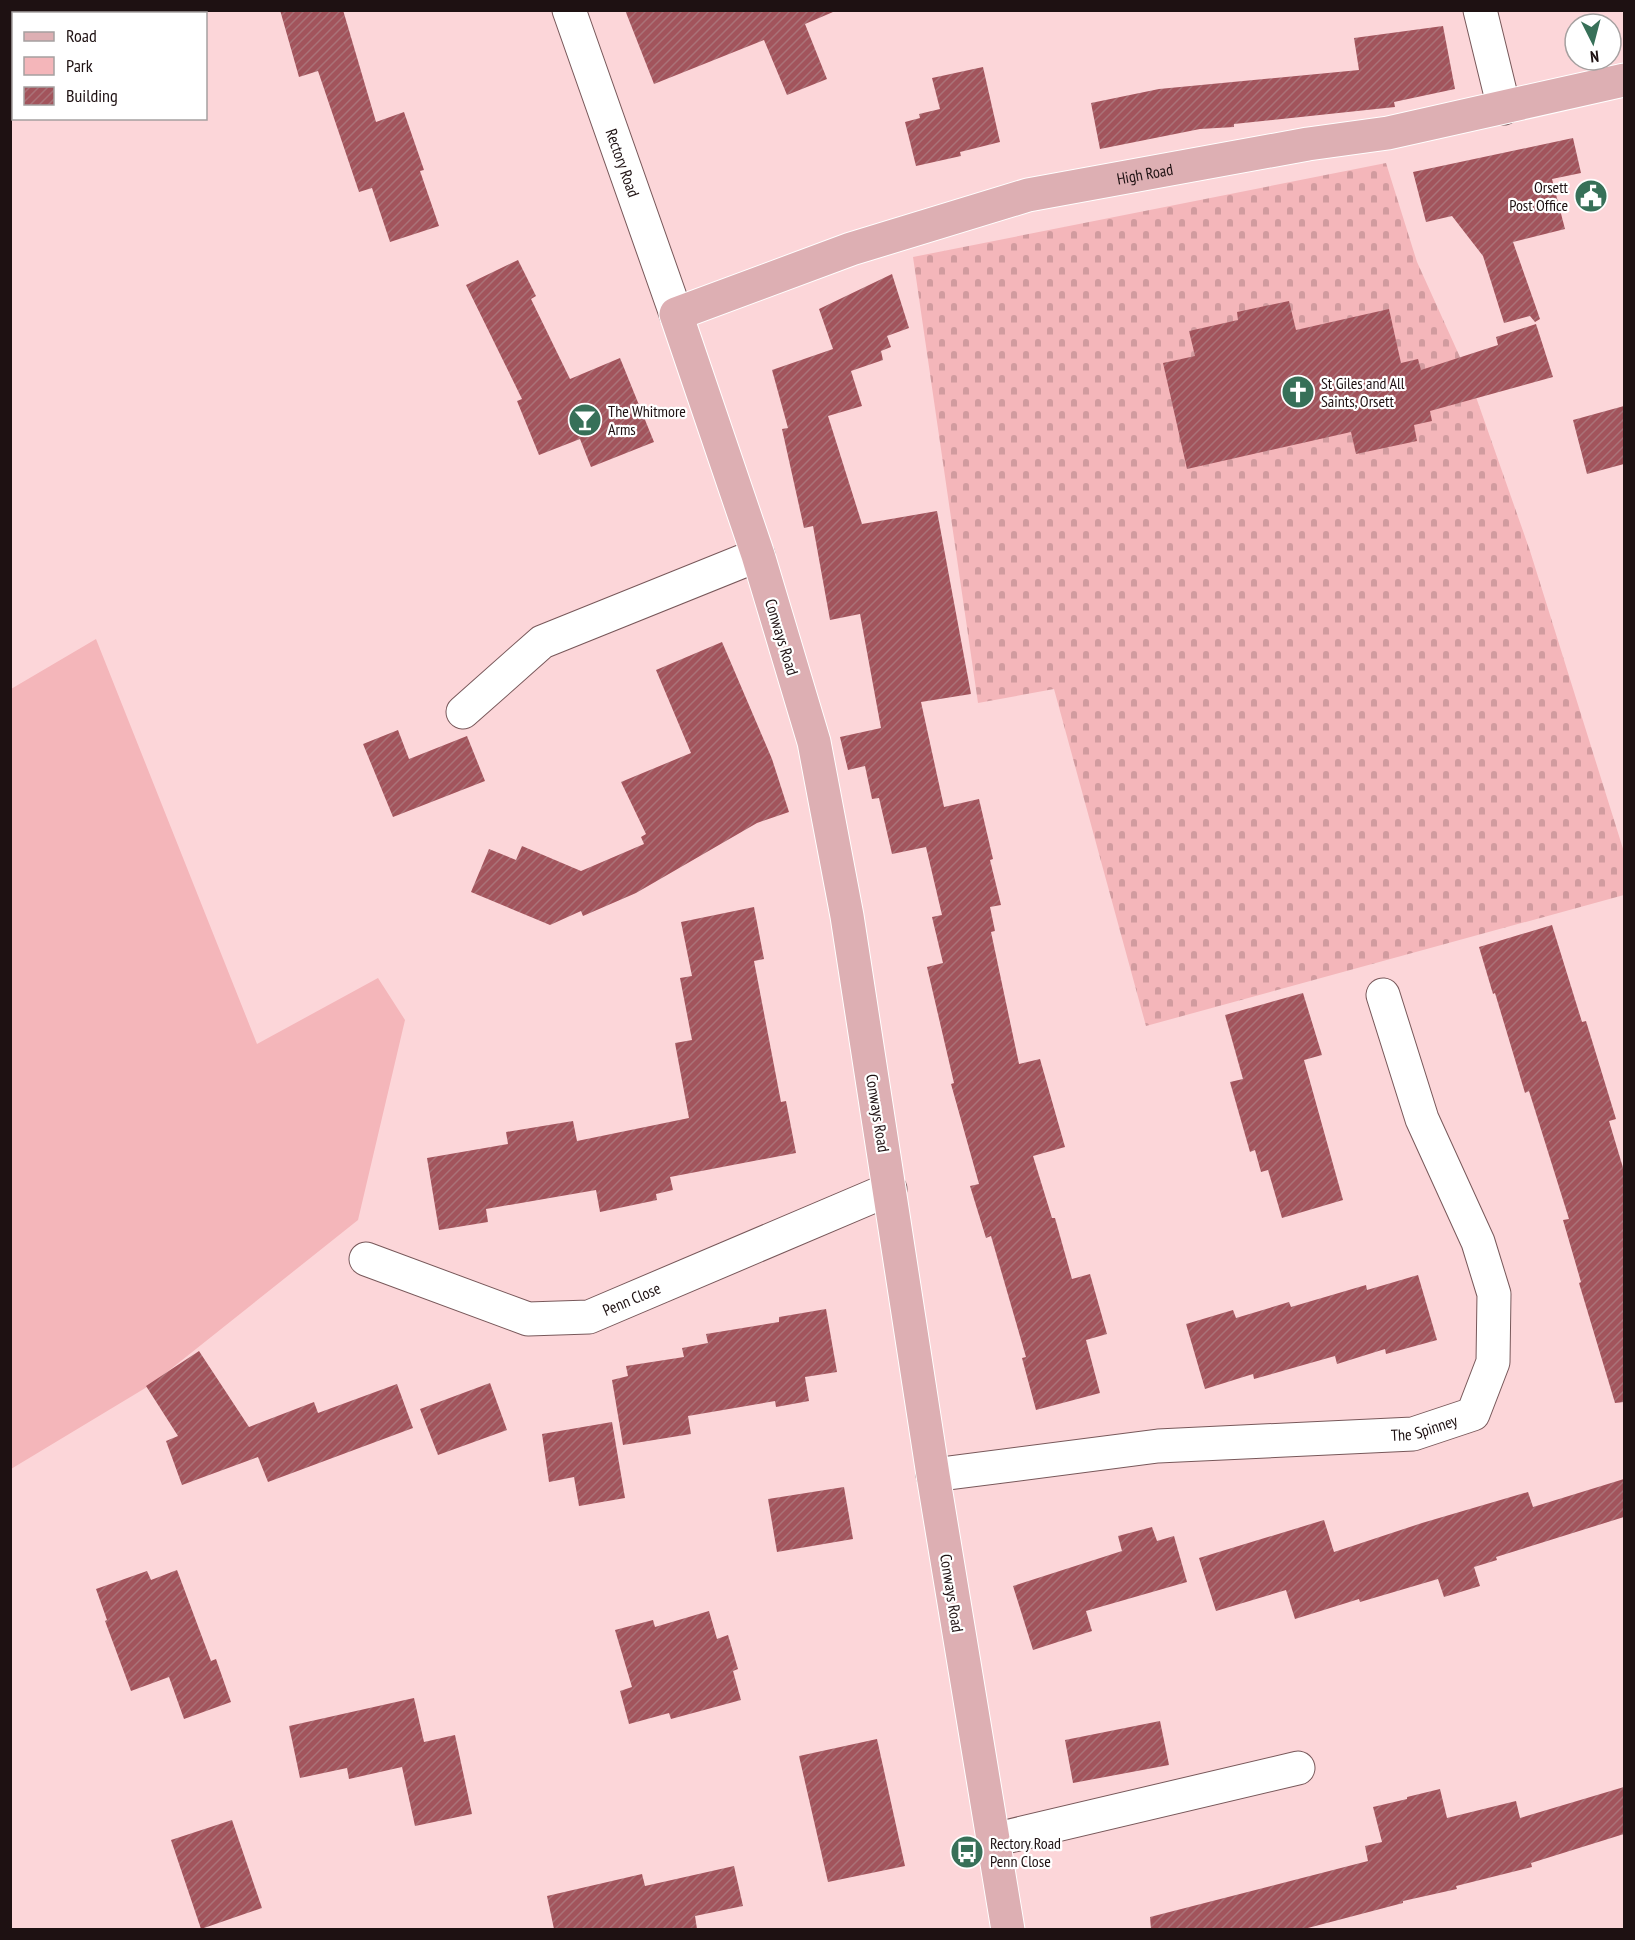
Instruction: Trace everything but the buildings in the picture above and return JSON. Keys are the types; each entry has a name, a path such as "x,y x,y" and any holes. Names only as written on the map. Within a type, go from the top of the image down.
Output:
{"main road":[{"name":"High Road","path":"676,314 851,249 1028,195 1308,144 1388,133 1624,80"},
{"name":"Conways Road","path":"676,314 758,555 814,742 848,916 933,1475 1008,1929"}],"street":[{"name":"Rectory Road","path":"569,10 676,314"},
{"path":"1480,10 1504,108"},
{"path":"463,711 542,642 758,555"},
{"name":"The Spinney","path":"933,1475 1158,1446 1413,1434 1473,1414 1493,1362 1494,1294 1478,1242 1422,1119 1383,995"},
{"name":"Penn Close","path":"366,1259 528,1319 589,1317 890,1189"},
{"path":"993,1840 1298,1768"}],"green space":[{"path":"1386,163 1417,262 1469,377 1530,551 1624,852 1624,895 1146,1026 1054,689 978,703 913,257"},
{"path":"96,639 257,1044 378,978 405,1020 358,1220 152,1384 11,1469 11,689"}],"place":[{"name":"Orsett Post Office","path":"1591,196"},
{"name":"St Giles and All Saints, Orsett","path":"1298,392"},
{"name":"The Whitmore Arms","path":"585,420"},
{"name":"Rectory Road Penn Close","path":"967,1852"}]}
